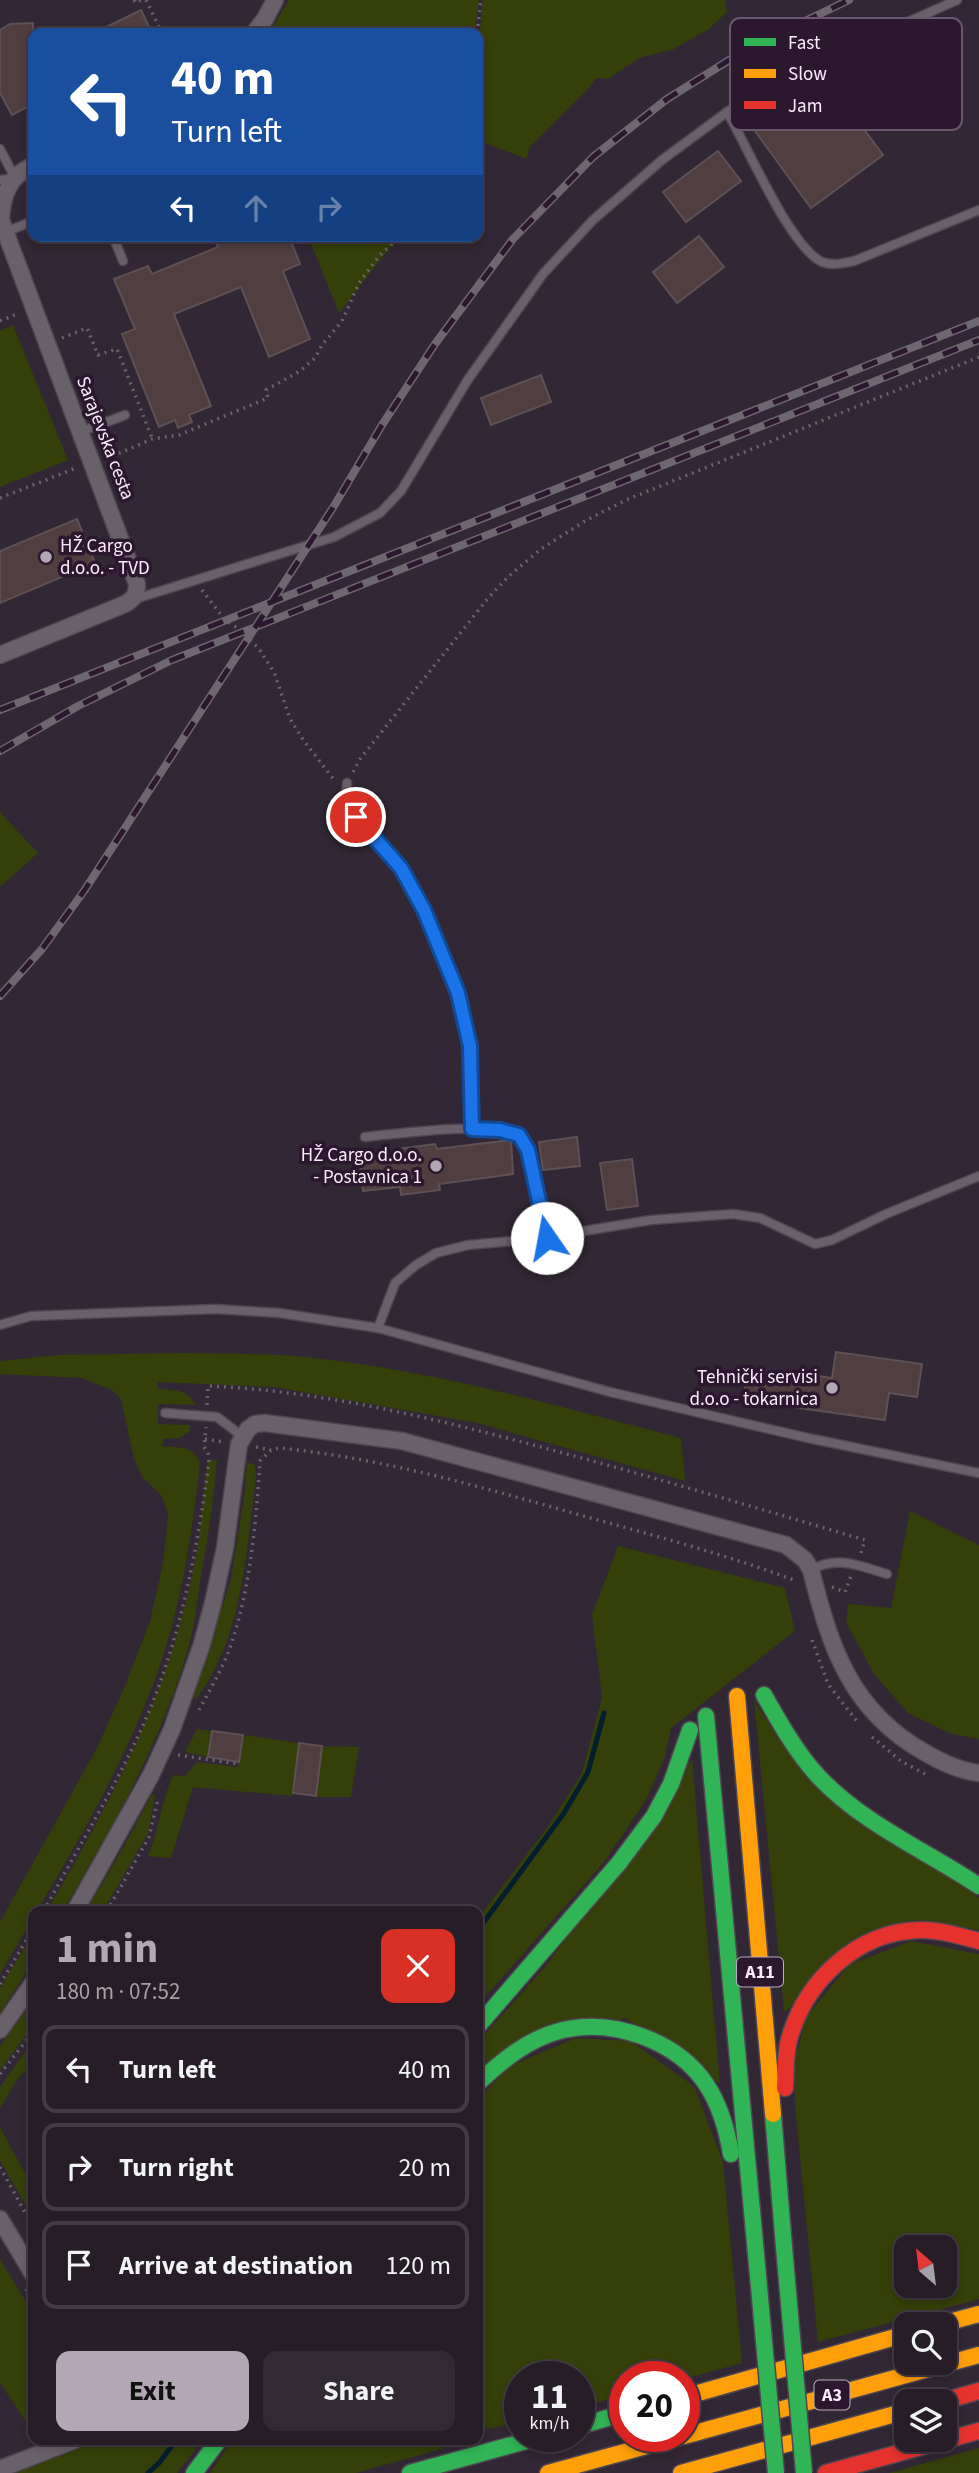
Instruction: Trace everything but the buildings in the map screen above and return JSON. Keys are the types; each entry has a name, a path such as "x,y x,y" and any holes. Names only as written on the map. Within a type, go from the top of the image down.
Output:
{"highway":[{"path":"764,1695 796,1749 824,1783 856,1809 979,1886"},
{"name":"A11","path":"737,1696 804,2473"},
{"name":"A11","path":"706,1716 776,2473"},
{"path":"483,2020 619,1863 654,1816 671,1784 690,1730"},
{"path":"784,2247 796,2203 785,2091 786,2062 788,2042 803,2002 822,1975 836,1963 878,1939 911,1930 950,1933 979,1941"},
{"path":"483,2078 513,2051 546,2035 568,2029 608,2027 632,2032 680,2057 706,2084 723,2118 731,2155 738,2224 756,2255"},
{"path":"957,2319 975,2314"},
{"path":"700,2392 894,2337"},
{"name":"A3","path":"700,2432 979,2355"},
{"path":"957,2398 979,2392"},
{"name":"A3","path":"681,2473 894,2414"},
{"path":"826,2473 979,2431"},
{"path":"483,2438 504,2435"},
{"path":"194,2473 215,2445"},
{"path":"410,2473 504,2447"},
{"name":"A3","path":"548,2473 625,2452"}],"street":[{"path":"258,28 275,0"},
{"path":"1,226 2,203 8,179 28,169"},
{"name":"Sarajevska cesta","path":"1,226 137,584 137,592 132,600"},
{"path":"0,655 132,600"},
{"path":"78,1906 151,1776 188,1685 213,1603 223,1559 236,1454 242,1436 255,1424 265,1423 402,1441 786,1545 806,1560 811,1570 829,1638 860,1697 884,1723 913,1746 954,1767 979,1773"},
{"path":"0,2030 28,1990"},
{"path":"0,2219 28,2266"},
{"path":"0,2469 62,2445"}],"lane":[{"path":"917,18 957,0"},
{"path":"132,600 334,537 380,513 401,491 467,381 543,274 593,220 662,160 730,110"},
{"path":"727,112 730,118"},
{"path":"737,130 792,232 821,261 832,265 854,261 979,210"},
{"path":"0,149 8,179"},
{"path":"1,226 28,222"},
{"path":"115,242 123,261"},
{"path":"80,432 125,415"},
{"path":"347,788 346,799 356,817 401,868 424,910 458,993 470,1046 472,1129"},
{"path":"365,1137 451,1128 500,1130 519,1135 528,1150 547,1238"},
{"path":"378,1328 396,1283 416,1265 436,1253 468,1245 547,1238 651,1220 733,1213 760,1218 815,1244 832,1240 886,1214 979,1176"},
{"path":"0,1325 32,1316 215,1309 279,1313 378,1328 610,1392 979,1474"},
{"path":"165,1413 217,1418 242,1436"},
{"path":"811,1570 833,1562 887,1574"}],"path":[{"path":"134,0 136,3 144,0 159,28"},
{"path":"478,28 481,0"},
{"path":"101,462 152,439 178,435 268,398 265,390 300,371 315,358 342,321 359,283 380,255 394,242"},
{"path":"0,321 19,313"},
{"path":"56,340 87,328 98,355 117,349 152,439"},
{"path":"194,581 225,620 242,631 259,649 274,672 290,719 304,741 347,788 360,759 489,597 541,549 585,521 626,500 979,357"},
{"path":"0,498 81,466"},
{"path":"208,1399 208,1386 276,1390 370,1405 459,1425 647,1475 865,1540 861,1552"},
{"path":"47,1906 119,1774 151,1705 167,1662 186,1593 201,1522 209,1462 204,1447 205,1429"},
{"path":"205,1439 222,1441"},
{"path":"255,1447 271,1450 291,1449 383,1464 468,1484 745,1561 794,1580 798,1592"},
{"path":"197,1712 216,1680 232,1643 257,1513 260,1461 271,1450"},
{"path":"840,1598 850,1577"},
{"path":"833,1587 845,1592"},
{"path":"809,1630 828,1684 860,1725"},
{"path":"868,1732 901,1761 928,1776"},
{"path":"173,1762 181,1744"},
{"path":"176,1755 238,1764"},
{"path":"110,1906 149,1837 160,1790"},
{"path":"0,1984 28,1937"},
{"path":"0,2074 28,2038"},
{"path":"0,2168 28,2218"}],"green space":[{"path":"289,0 479,0 475,28 272,28"},
{"path":"483,0 725,0 727,12 709,29 674,49 639,58 608,79 596,78 530,147 526,159 483,142 483,28 480,28"},
{"path":"310,242 394,242 339,313"},
{"path":"13,325 68,460 0,487 0,331"},
{"path":"0,812 38,853 0,887"},
{"path":"57,1355 275,1355 353,1363 448,1380 681,1438 685,1481 477,1423 274,1387 158,1382 158,1389 185,1393 195,1405 158,1404 158,1424 190,1425 190,1431 180,1438 163,1439 162,1446 190,1450 200,1464 190,1541 174,1618 147,1700 119,1762 40,1906 28,1906 28,1926 0,1974 0,1922 97,1748 150,1621 163,1563 168,1515 162,1496 142,1477 134,1459 121,1400 112,1390 81,1378 0,1374 0,1361"},
{"path":"210,1460 217,1460 195,1616 175,1690 148,1755 81,1880 66,1906 50,1906 113,1791 166,1668 180,1625 194,1566 207,1464"},
{"path":"247,1462 255,1465 256,1476 240,1593 224,1650 196,1699 193,1698 231,1579"},
{"path":"910,1511 979,1545 979,1739 951,1734 908,1713 874,1674 846,1622 848,1604 891,1608"},
{"path":"618,1546 785,1588 795,1631 671,1728 665,1757 646,1800 605,1861 483,1999 483,1911 547,1828 582,1773 602,1697 592,1615"},
{"path":"754,1700 783,1746 979,1898 979,1930 916,1920 784,2012"},
{"path":"197,1729 212,1731 208,1757 185,1752"},
{"path":"243,1735 299,1743 293,1796 193,1787 171,1858 148,1856 173,1775 185,1776 197,1762 238,1767"},
{"path":"322,1746 359,1747 351,1797 316,1797"},
{"path":"692,1759 720,2084 625,2018 483,2067 483,2036 548,1963"},
{"path":"152,1794 155,1795 148,1833 106,1906 89,1906"},
{"path":"911,1941 979,1954 979,2299 930,2312 894,2312 894,2322 818,2342 795,2106 795,2060 806,2017 849,1965"},
{"path":"28,1942 28,1970 0,2013 0,1988"},
{"path":"28,2007 28,2033 0,2070 0,2046"},
{"path":"576,2038 630,2041 694,2086 723,2162 742,2363 700,2375 700,2361 609,2361 609,2399 595,2403 595,2361 504,2361 504,2426 483,2429 483,2094 510,2066"},
{"path":"28,2048 28,2069 18,2078 0,2108 0,2087"},
{"path":"0,2127 28,2179 28,2209 0,2161"},
{"path":"0,2259 28,2305 28,2425 0,2383"},
{"path":"87,2445 199,2445 177,2473 16,2473"},
{"path":"229,2445 435,2445 445,2448 356,2473 210,2473"},
{"path":"979,2448 979,2473 889,2473"}],"waterway":[{"path":"483,1923 564,1813 588,1772 604,1713"},
{"path":"148,2473 172,2445"}],"railway":[{"path":"812,18 849,0"},
{"path":"0,996 42,949 84,891 334,506 382,425 435,344 513,239 593,157 667,99 730,60"},
{"path":"0,710 979,321"},
{"path":"0,751 78,706 172,660 979,340"}],"traffic: fast":[{"path":"764,1695 803,1757 836,1793 874,1822 979,1886"},
{"path":"706,1716 756,2254"},
{"path":"483,2020 619,1863 654,1816 671,1784 690,1730"},
{"path":"483,2079 517,2051 539,2038 582,2027 623,2030 661,2045 694,2069 706,2084 719,2109 731,2154"},
{"path":"773,2114 784,2247"},
{"path":"784,2247 804,2473"},
{"path":"756,2254 776,2473"},
{"path":"595,2421 609,2418"},
{"path":"194,2473 215,2445"},
{"path":"410,2473 504,2447"}],"traffic: slow":[{"path":"737,1696 773,2114"},
{"path":"957,2320 979,2314"},
{"path":"700,2392 894,2337"},
{"path":"700,2432 979,2355"},
{"path":"681,2473 894,2414"},
{"path":"548,2473 625,2452"}],"traffic: jam":[{"path":"785,2088 789,2040 797,2018 807,1998 837,1963 876,1939 898,1933 936,1931 979,1941"},
{"path":"957,2397 979,2391"},
{"path":"826,2473 979,2431"}],"place":[{"name":"HŽ Cargo d.o.o. - TVD","path":"46,557"},
{"name":"HŽ Cargo d.o.o. - Postavnica 1","path":"436,1166"},
{"name":"Tehnički servisi d.o.o - tokarnica","path":"832,1388"}],"route":[{"path":"356,817 401,868 424,910 458,993 470,1046 472,1129 500,1130 519,1135 528,1150 547,1238"}]}
